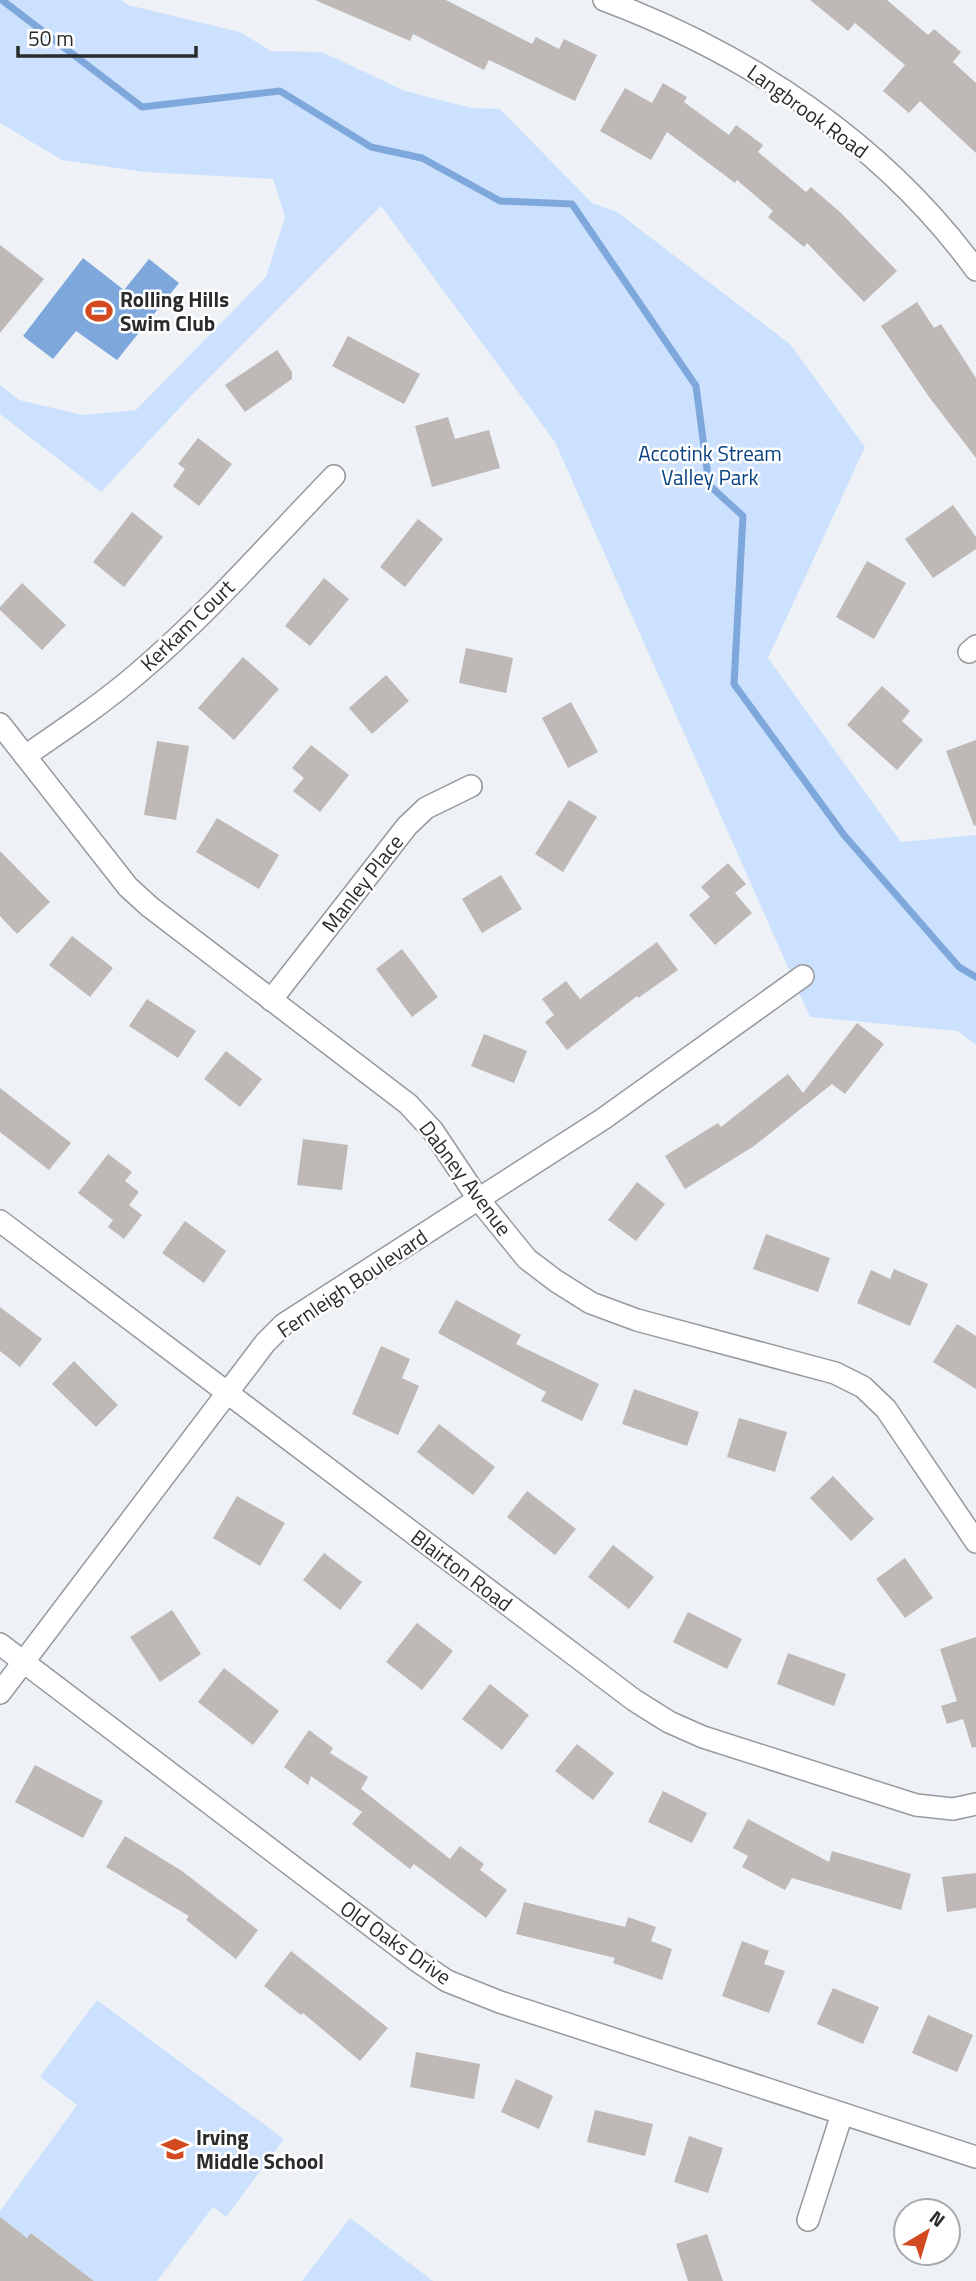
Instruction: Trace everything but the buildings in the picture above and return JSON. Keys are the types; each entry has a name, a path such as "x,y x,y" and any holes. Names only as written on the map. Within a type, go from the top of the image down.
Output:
{"street":[{"name":"Langbrook Road","path":"604,0 677,30 752,69 822,116 886,169 957,244 976,270"},
{"name":"Kerkam Court","path":"25,756 138,674 334,476"},
{"name":"Dabney Avenue","path":"0,724 128,887 150,907 408,1104 433,1131 479,1200 527,1259 556,1282 591,1303 637,1320 835,1373 863,1387 886,1409 974,1536"},
{"name":"Manley Place","path":"271,1000 407,826 426,808 471,786"},
{"name":"Fernleigh Boulevard","path":"0,1693 265,1343 285,1324 603,1119 803,976"},
{"name":"Blairton Road","path":"0,1221 634,1700 669,1722 703,1737 916,1805 953,1809 976,1804"},
{"name":"Old Oaks Drive","path":"0,1644 405,1952 447,1981 500,2002 976,2157"},
{"path":"808,2220 842,2114"}],"green space":[{"name":"Accotink Stream Valley Park","path":"0,0 121,0 128,5 240,32 271,51 322,52 405,91 472,108 500,109 592,203 617,212 790,344 865,447 768,658 901,842 976,835 976,1045 958,1031 810,1017 555,442 381,206 189,398 101,492 0,414 0,385 19,400 83,415 136,410 266,277 285,217 273,179 145,172 62,160 0,123"},
{"path":"97,2000 284,2139 226,2217 213,2207 157,2281 94,2281 32,2233 27,2238 0,2217 0,2211 77,2105 40,2077"},
{"path":"350,2218 433,2281 302,2281"}],"water":[{"path":"83,258 124,290 149,259 179,283 117,360 76,331 53,359 23,336"}],"waterway":[{"path":"2,0 142,107 280,91 371,147 422,158 500,201 572,204 696,386 709,485 743,516 734,684 844,835 959,967 976,977"}],"place":[{"name":"Rolling Hills Swim Club","path":"99,311"},
{"name":"Irving Middle School","path":"175,2149"}]}
